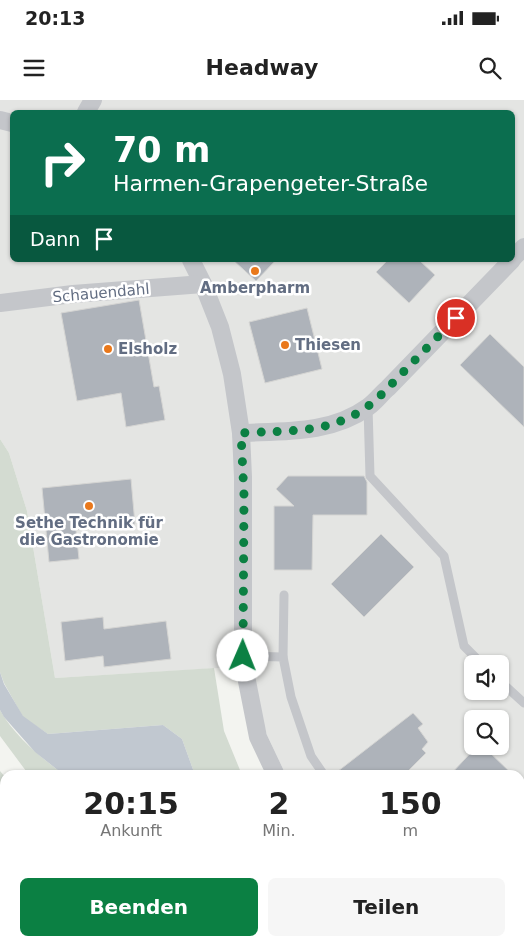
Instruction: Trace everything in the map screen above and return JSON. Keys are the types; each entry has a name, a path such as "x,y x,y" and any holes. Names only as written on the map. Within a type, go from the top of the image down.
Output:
{"street":[{"path":"515,257 524,247"},
{"path":"193,262 220,327 232,374 241,433 244,495 243,656 258,737 274,770"},
{"path":"241,433 297,430 327,426 348,419 368,407 510,262"},
{"name":"Schauendahl","path":"0,303 73,294 203,284"}],"lane":[{"path":"368,407 370,476 444,556 464,646 473,655"},
{"path":"284,595 283,657 291,697 311,756 321,770"},
{"path":"243,656 283,657"},
{"path":"509,689 524,703"}],"shaded area":[{"path":"0,100 524,100 524,770 284,770 267,735 258,704 251,666 55,678 27,511 9,453 0,439"},
{"path":"0,439 9,453 27,511 55,678 214,668 224,731 240,770 193,770 182,739 163,725 48,734 23,717 0,672"},
{"path":"0,672 4,684 23,716 48,734 163,725 182,739 193,770 58,770 35,752 0,710"},
{"path":"0,710 21,738 58,770 25,770 0,736"}],"building":[{"name":"Amberpharm","path":"235,262 274,262 256,281"},
{"path":"386,262 421,262 435,275 409,303 376,272"},
{"name":"Elsholz","path":"139,300 154,387 159,386 165,420 126,427 121,393 77,401 61,313"},
{"name":"Thiesen","path":"307,308 322,369 265,383 249,322"},
{"path":"490,334 524,367 524,427 460,365"},
{"path":"288,476 364,476 367,482 367,515 313,515 312,570 274,570 274,506 294,506 276,489"},
{"name":"Sethe Technik für die Gastronomie","path":"131,479 135,524 76,530 79,559 49,562 42,488"},
{"path":"381,534 414,567 364,617 331,584"},
{"path":"103,617 104,629 166,621 171,659 104,667 103,656 65,661 61,622"},
{"path":"413,713 423,724 418,728 428,742 422,749 426,753 409,770 339,770"},
{"path":"469,755 492,755 508,770 455,770"}],"place":[{"name":"Amberpharm","path":"255,271"},
{"name":"Thiesen","path":"285,345"},
{"name":"Elsholz","path":"108,349"},
{"name":"Sethe Technik für die Gastronomie","path":"89,506"}],"route":[{"path":"243,656 244,495 241,433 297,430 327,426 348,419 368,407 378,398 456,318"}]}
